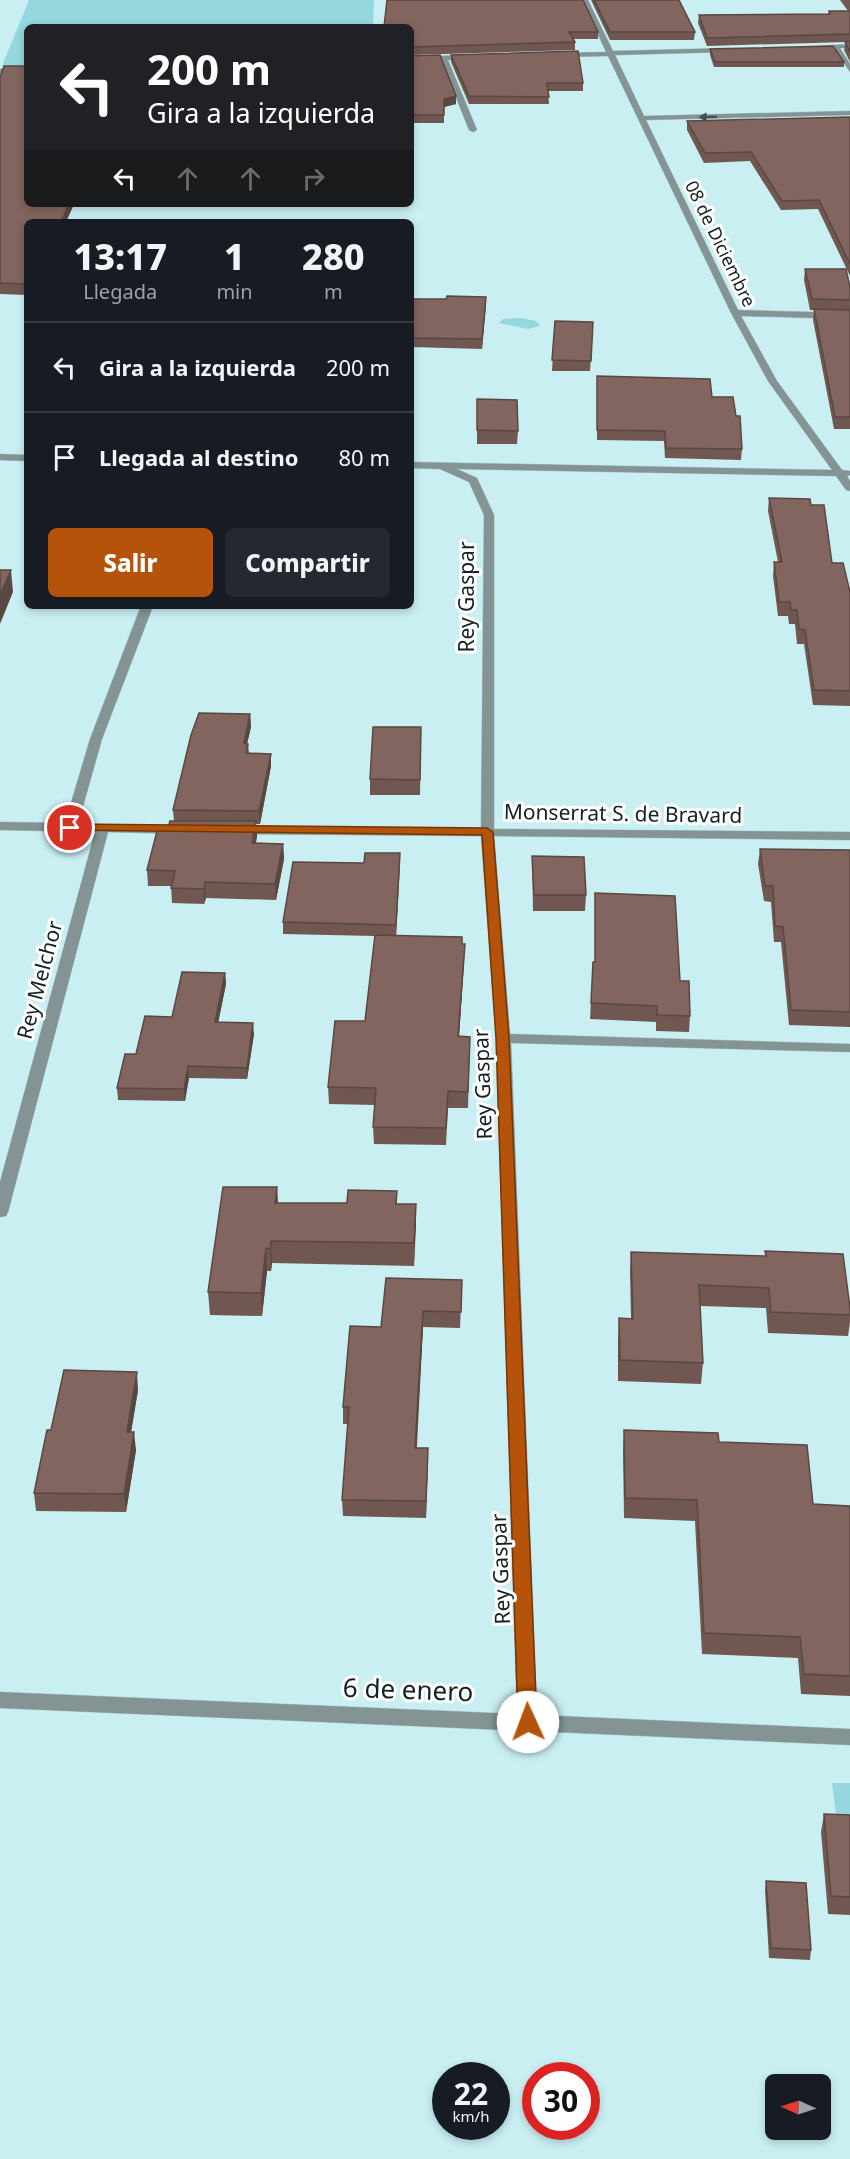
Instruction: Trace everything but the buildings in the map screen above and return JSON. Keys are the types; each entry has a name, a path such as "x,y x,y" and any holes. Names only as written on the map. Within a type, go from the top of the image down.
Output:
{"street":[{"name":"08 de Diciembre","path":"585,0 735,313 773,381 845,473 850,488"},
{"path":"800,48 850,46"},
{"path":"836,47 850,70"},
{"path":"551,55 741,50"},
{"path":"414,59 479,57"},
{"path":"444,58 473,130"},
{"path":"0,71 24,70"},
{"path":"644,123 850,113"},
{"path":"644,123 850,120"},
{"path":"735,313 850,316"},
{"path":"0,457 24,458"},
{"path":"414,465 845,473"},
{"name":"Rey Gaspar","path":"443,466 473,480 489,515 487,832 503,1038 528,1722"},
{"path":"70,828 96,739 146,609"},
{"path":"0,826 195,830"},
{"name":"Rey Melchor","path":"0,1212 102,829"},
{"name":"Monserrat S. de Bravard","path":"230,830 850,836"},
{"path":"503,1038 850,1047"},
{"name":"6 de enero","path":"0,1700 850,1737"}],"shaded area":[{"path":"29,0 374,0 373,24 24,24 24,66 2,66"},
{"path":"521,318 536,321 540,326 528,329 499,323 503,319"},
{"path":"832,1783 850,1783 850,1921"}],"route":[{"path":"70,828 487,832 503,1038 528,1722"}]}
